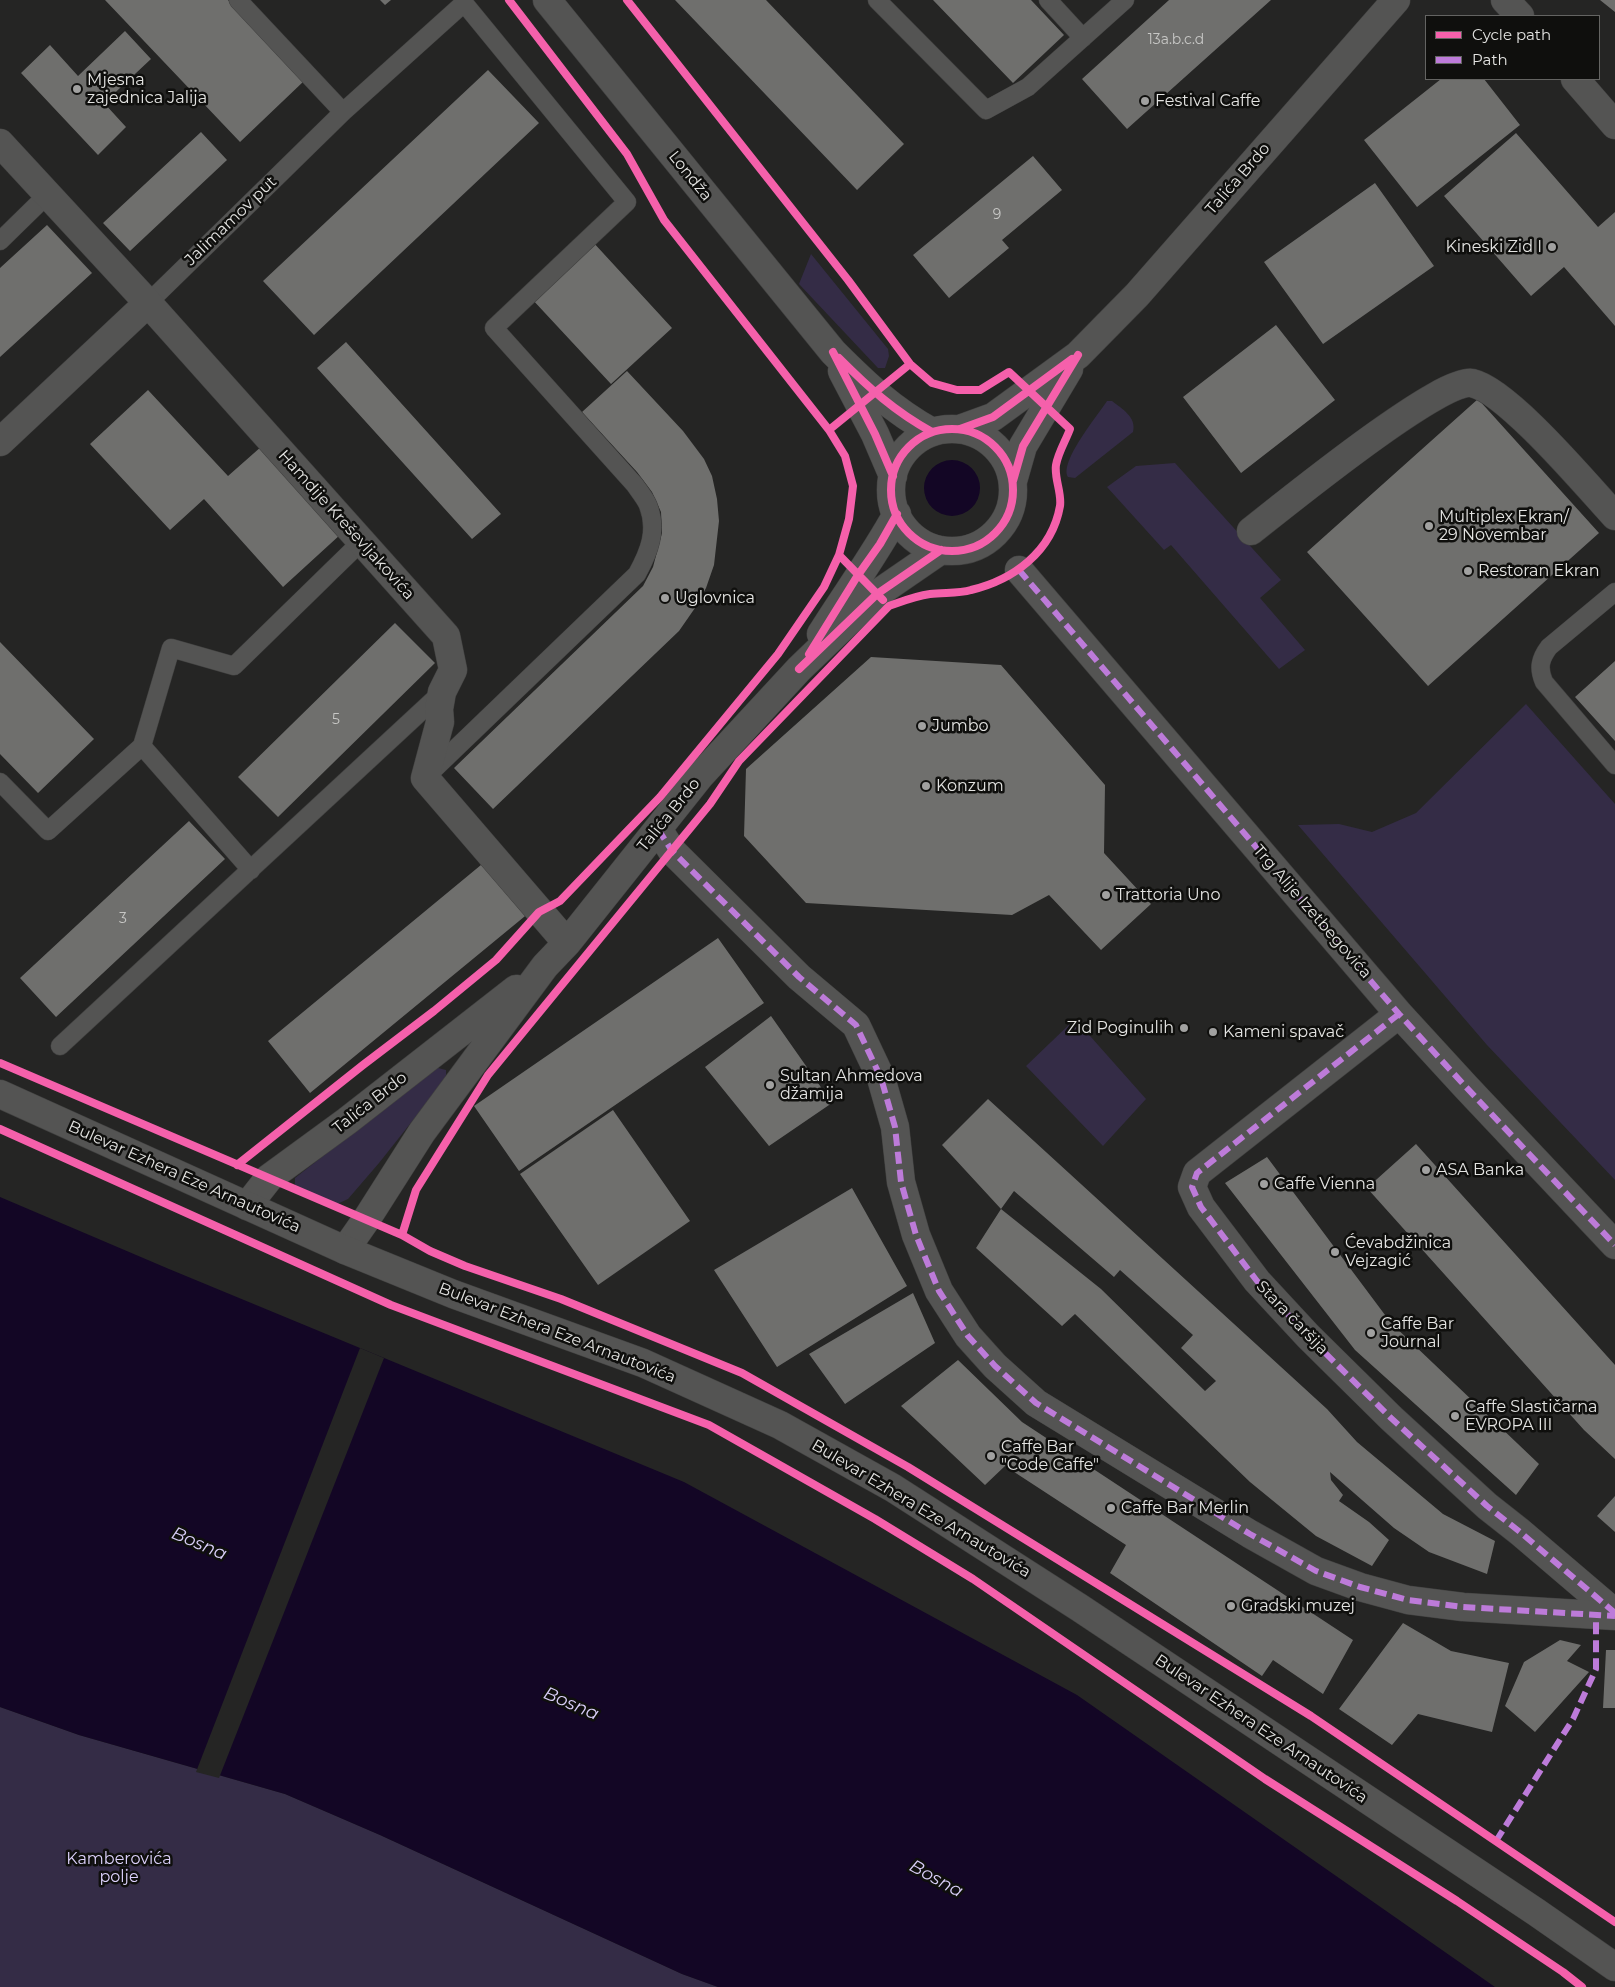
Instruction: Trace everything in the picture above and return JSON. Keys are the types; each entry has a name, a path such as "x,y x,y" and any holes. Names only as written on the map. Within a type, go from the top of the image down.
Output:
{"street":[{"name":"Londža","path":"547,0 833,352 875,393 908,419 932,432"},
{"name":"Talića Brdo","path":"1078,355 1137,295 1396,0"},
{"path":"1505,0 1519,15"},
{"path":"1575,80 1615,125"},
{"name":"Hamdije Kreševljakovića","path":"0,143 148,303 446,636 453,670 442,692 439,709 440,722 425,778"},
{"name":"Jalimamov put","path":"0,442 148,303"},
{"name":"Londža","path":"833,352 875,434 893,476"},
{"path":"960,429 993,417 1078,355"},
{"path":"1013,481 1007,462 995,446 979,435 960,429 946,429 918,438 907,448 898,461 891,491 896,514 904,527 915,538 927,545 942,550 956,550 970,548 983,542 994,533 1010,510 1013,481 1023,446 1078,355"},
{"path":"1251,531 1374,436 1421,404 1458,384 1471,383 1486,389 1508,404 1615,516"},
{"name":"Talića Brdo","path":"799,669 858,574 880,544 896,514"},
{"name":"Talića Brdo","path":"346,1250 422,1132 545,966 567,943 700,776 799,669 877,594 942,550"},
{"name":"Trg Alije Izetbegovića","path":"1020,570 1399,1014 1615,1245"},
{"path":"425,778 567,943"},
{"path":"658,829 672,851 679,858 799,976 856,1025 882,1078 895,1127 901,1182 916,1235 939,1291 968,1336 995,1366 1036,1403 1250,1534 1316,1572 1360,1587 1408,1600 1463,1607 1615,1615"},
{"name":"Talića Brdo","path":"247,1206 269,1178 347,1121 545,966"},
{"name":"Stara čaršija","path":"1399,1014 1197,1173 1192,1187 1201,1207 1257,1281 1308,1336 1391,1418 1487,1506 1520,1532 1615,1615"},
{"name":"Bulevar Ezhera Eze Arnautovića","path":"0,1094 346,1250 453,1294 643,1363 780,1425 893,1488 1080,1608 1615,1967"}],"lane":[{"path":"238,0 342,112"},
{"path":"878,0 986,110 1028,86 1125,0"},
{"path":"1048,0 1083,38"},
{"name":"Jalimamov put","path":"148,303 342,112 464,3 626,202 494,328 635,485 648,505 652,529 649,552 637,574 425,778"},
{"path":"0,241 47,195"},
{"path":"0,782 48,831 142,746 170,648 234,666 360,542"},
{"path":"1615,592 1549,647 1540,664 1544,682 1615,765"},
{"path":"60,1046 442,692"},
{"path":"142,746 251,870"}],"green space":[{"path":"811,254 888,349 889,356 885,368 878,368 799,284"},
{"path":"1107,401 1112,401 1128,414 1133,422 1133,432 1075,478 1068,477 1069,461 1074,450"},
{"path":"1175,463 1281,580 1260,598 1305,650 1279,669 1171,545 1164,550 1107,487 1136,466"},
{"path":"1526,704 1615,804 1615,1180 1487,1045 1298,825 1339,824 1372,832 1416,813"},
{"path":"1075,1019 1146,1099 1103,1146 1026,1066"},
{"path":"438,1068 446,1070 444,1081 348,1199 337,1204 295,1187 295,1178"},
{"name":"Kamberovića polje","path":"0,1707 79,1735 285,1794 380,1835 682,1974 718,1987 0,1987"}],"water":[{"path":"946,460 958,460 968,464 976,472 980,488 976,504 968,512 958,516 946,516 936,512 928,504 924,494 924,482 928,472 936,464"},
{"name":"Bosna","path":"0,1197 684,1482 1077,1695 1495,1987 718,1987 682,1974 380,1835 285,1794 79,1735 0,1707"}],"pier":[{"path":"360,1348 384,1358 219,1778 196,1772"}],"building":[{"path":"105,0 228,0 304,81 240,142"},
{"path":"380,0 391,0 385,5"},
{"path":"675,0 766,0 904,144 857,190"},
{"path":"933,0 1031,0 1064,35 1013,83"},
{"path":"1169,0 1271,0 1127,129 1082,79"},
{"path":"1600,0 1615,0 1615,12"},
{"name":"Mjesna zajednica Jalija","path":"125,31 151,59 104,103 126,127 98,155 21,73 50,45 78,76"},
{"path":"488,70 539,123 314,335 263,281"},
{"path":"1440,80 1485,80 1520,125 1417,207 1364,140"},
{"path":"201,132 227,160 130,251 103,223"},
{"name":"Kineski Zid I","path":"1516,133 1598,227 1615,212 1615,326 1564,267 1531,296 1444,196"},
{"path":"1033,156 1062,190 1002,240 1009,248 949,298 913,255"},
{"path":"1375,183 1434,266 1323,344 1264,262"},
{"path":"47,225 92,273 0,357 0,268"},
{"path":"592,241 672,328 611,384 531,298"},
{"path":"1276,325 1335,400 1241,473 1183,397"},
{"path":"346,342 501,514 472,539 317,368"},
{"name":"Uglovnica","path":"627,371 683,431 704,459 712,476 719,521 714,565 706,588 679,631 493,809 454,768 643,586 653,567 662,533 661,512 652,492 637,472 582,412"},
{"path":"148,390 228,476 262,446 341,534 283,587 204,499 170,530 90,444"},
{"path":"1478,399 1599,533 1428,686 1307,552"},
{"path":"395,623 435,663 278,817 238,777"},
{"path":"0,642 94,739 38,793 0,754"},
{"path":"871,657 1001,665 1105,785 1104,853 1151,904 1101,950 1049,895 1012,915 806,903 744,836 746,769"},
{"path":"1615,661 1615,741 1575,697"},
{"path":"189,821 225,859 56,1017 20,978"},
{"path":"487,860 530,912 310,1093 268,1041"},
{"path":"718,938 764,1003 519,1171 474,1106"},
{"name":"Sultan Ahmedova džamija","path":"771,1016 832,1103 769,1146 705,1067"},
{"path":"988,1099 1327,1409 1357,1442 1443,1514 1495,1541 1487,1574 1429,1552 1394,1528 1330,1472 1331,1480 1343,1495 1339,1501 1369,1522 1389,1540 1372,1566 1316,1536 1250,1482 1075,1314 1062,1326 976,1248 1001,1209 942,1145","holes":["1014,1191 1114,1277 1120,1270 1193,1335 1181,1348 1216,1381 1205,1391 1101,1289 1001,1209"]},
{"path":"613,1110 690,1221 598,1285 520,1174"},
{"path":"1416,1144 1615,1365 1615,1459 1584,1430 1367,1188"},
{"path":"1267,1157 1391,1323 1539,1464 1516,1495 1355,1350 1225,1183"},
{"path":"852,1188 907,1286 777,1367 714,1270"},
{"path":"913,1293 935,1343 845,1404 809,1354"},
{"path":"958,1360 1022,1422 1353,1640 1323,1694 1273,1660 1262,1676 1110,1573 1126,1545 1005,1466 985,1485 901,1406"},
{"path":"1615,1496 1615,1532 1597,1516"},
{"path":"1403,1623 1451,1651 1509,1663 1492,1732 1418,1714 1392,1745 1339,1709"},
{"path":"1560,1640 1581,1645 1567,1661 1589,1672 1535,1732 1505,1706 1524,1662"},
{"path":"1606,1650 1615,1650 1615,1708 1603,1708"}],"marked path":[{"path":"1019,570 1399,1014 1615,1245"},
{"path":"658,829 672,851 799,977 856,1025 881,1078 895,1127 901,1182 916,1235 939,1291 968,1336 995,1366 1036,1403 1250,1534 1316,1571 1360,1587 1408,1600 1463,1607 1615,1616"},
{"path":"1399,1014 1197,1173 1192,1187 1201,1207 1257,1281 1308,1336 1391,1418 1487,1506 1615,1613"},
{"path":"1496,1841 1573,1719 1596,1669 1596,1616"}],"cycle path":[{"path":"237,1165 434,1011 496,960 539,912 560,901 660,797 778,654 824,587 839,555 849,519 853,486 845,456 829,430 664,220 627,154 509,0"},
{"path":"402,1235 416,1190 488,1075 710,804 739,761 889,606 935,593 971,590 987,585 1016,571 1028,562 1049,537 1056,522 1060,506 1056,465 1070,429 1009,372 980,390 957,390 932,383 910,364 848,280 627,0"},
{"path":"833,352 875,434 893,476"},
{"path":"1013,481 1023,446 1078,355"},
{"path":"839,358 883,398 906,416 932,432"},
{"path":"960,429 993,417 1072,359"},
{"path":"829,430 910,364"},
{"path":"952,429 975,434 995,447 1008,467 1013,490 1008,513 995,533 975,546 952,551 929,546 909,533 896,513 891,490 896,467 909,447 929,434 952,429"},
{"path":"809,654 858,575 880,544 897,514"},
{"path":"799,669 877,594 941,550"},
{"path":"839,555 883,600"},
{"path":"0,1063 402,1235 430,1251 465,1266 561,1299 742,1373 908,1467 1311,1716 1615,1922"},
{"path":"0,1129 391,1305 709,1425 875,1519 973,1579 1265,1779 1457,1901 1563,1972 1582,1987"}],"place":[{"name":"Mjesna zajednica Jalija","path":"77,89"},
{"name":"Festival Caffe","path":"1145,101"},
{"name":"Kineski Zid I","path":"1552,247"},
{"name":"Multiplex Ekran/ 29 Novembar","path":"1429,526"},
{"name":"Restoran Ekran","path":"1468,571"},
{"name":"Uglovnica","path":"665,598"},
{"name":"Jumbo","path":"922,726"},
{"name":"Konzum","path":"926,786"},
{"name":"Trattoria Uno","path":"1106,895"},
{"name":"Zid Poginulih","path":"1184,1028"},
{"name":"Kameni spavač","path":"1213,1032"},
{"name":"Sultan Ahmedova džamija","path":"770,1085"},
{"name":"ASA Banka","path":"1426,1170"},
{"name":"Caffe Vienna","path":"1264,1184"},
{"name":"Ćevabdžinica Vejzagić","path":"1335,1252"},
{"name":"Caffe Bar Journal","path":"1371,1333"},
{"name":"Caffe Slastičarna EVROPA III","path":"1455,1416"},
{"name":"Caffe Bar \"Code Caffe\"","path":"991,1456"},
{"name":"Caffe Bar Merlin","path":"1111,1508"},
{"name":"Gradski muzej","path":"1231,1606"}]}
